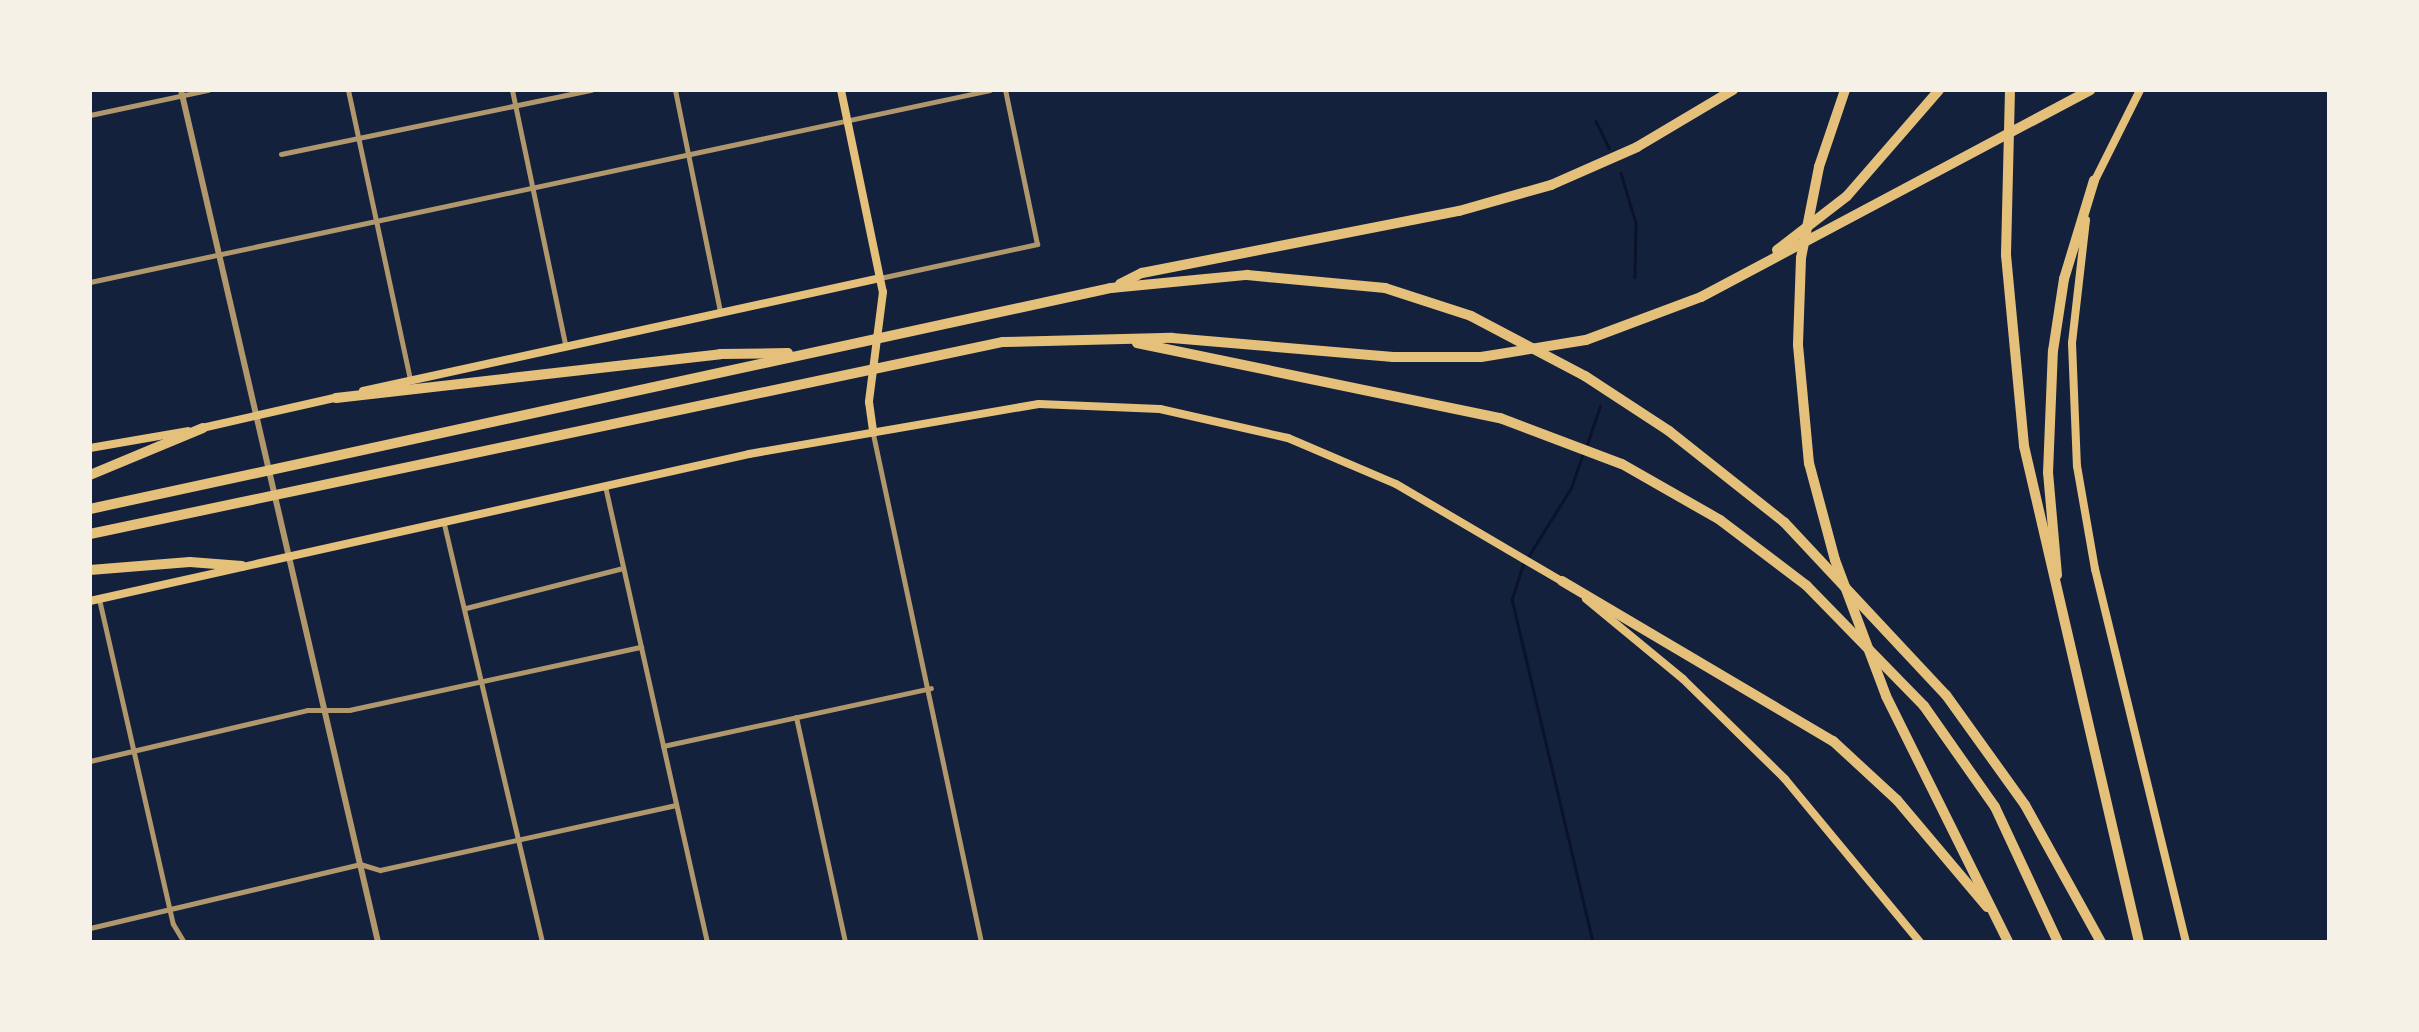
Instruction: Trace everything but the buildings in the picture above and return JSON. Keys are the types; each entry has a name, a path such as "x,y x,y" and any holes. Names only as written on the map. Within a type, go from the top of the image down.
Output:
{"highway":[{"path":"1110,288 1142,273 1459,211 1551,185 1637,147 1733,90"},
{"path":"1845,90 1819,168 1801,258 1798,360 1809,463 1834,560 1886,696 2008,942"},
{"path":"1774,255 1847,196 1939,90"},
{"path":"2010,90 2006,210 2013,355 2031,486 2139,942"},
{"path":"90,534 1035,338 1481,357 1586,340 1649,320 1978,153 2090,90"},
{"path":"2062,620 2048,473 2053,351 2064,279 2094,180"},
{"path":"90,510 1110,288 1213,275 1282,275 1354,282 1445,306 1542,351 1616,396 1784,522 1893,632 2004,772 2101,942"},
{"path":"1116,339 1467,410 1544,432 1622,464 1720,520 1806,586 1924,706 1994,807 2058,942"},
{"path":"336,398 720,354 815,354"},
{"path":"90,475 203,428"},
{"path":"90,570 190,562 242,566"},
{"path":"1562,581 1833,741 1898,800 1995,915"}],"main road":[{"path":"841,90 880,278 883,316 869,402 873,431"},
{"path":"2140,90 2094,180 2074,308 2077,466 2186,942"},
{"path":"90,448 203,428 565,343 721,316 880,278"},
{"path":"94,600 605,486 873,431 1038,404 1198,415 1352,463 1514,550 1562,581 1744,737 1855,858 1920,942"}],"street":[{"path":"90,115 208,90"},
{"path":"348,90 410,380"},
{"path":"512,90 565,343"},
{"path":"281,154 591,90"},
{"path":"674,90 721,316"},
{"path":"90,282 990,90"},
{"path":"880,278 1036,244 1006,90"},
{"path":"181,93 378,942"},
{"path":"873,431 931,688 981,942"},
{"path":"605,486 707,942"},
{"path":"444,524 484,681 542,942"},
{"path":"466,608 623,568"},
{"path":"94,600 170,907 184,942"},
{"path":"90,761 641,646"},
{"path":"663,746 931,688"},
{"path":"796,717 845,942"},
{"path":"90,928 360,864 380,870 676,805"}],"waterway":[{"path":"1596,121 1609,148"},
{"path":"1621,173 1636,223 1635,277"},
{"path":"1586,447 1600,406"},
{"path":"1528,557 1571,488 1583,454"},
{"path":"1524,563 1512,599 1593,942"}]}
